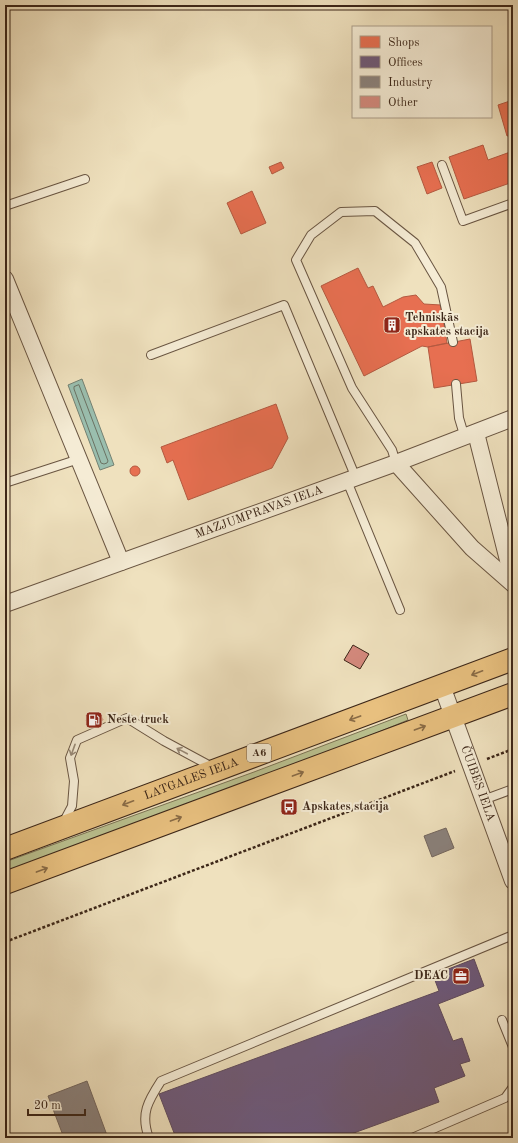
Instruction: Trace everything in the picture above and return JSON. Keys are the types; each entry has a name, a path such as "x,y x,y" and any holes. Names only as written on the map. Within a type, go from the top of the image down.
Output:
{"highway":[{"name":"LATGALES IELA","path":"5,849 513,659"},
{"path":"5,883 513,694"}],"street":[{"path":"5,279 10,305 79,459 121,562"},
{"name":"MAZJUMPRAVAS IELA","path":"5,604 396,463 513,418"},
{"path":"470,435 513,580"},
{"path":"396,463 472,548 513,584"},
{"name":"ČUIBES IELA","path":"442,686 513,882"}],"lane":[{"path":"442,165 464,221 513,203"},
{"path":"5,206 85,179"},
{"path":"396,463 392,450 352,388 296,260 311,234 341,212 375,210 416,243 441,288 453,342"},
{"path":"151,356 284,305 400,610"},
{"path":"456,384 459,418 470,435"},
{"path":"5,483 79,459"},
{"path":"61,828 72,806 74,781 70,758 77,740 127,718 164,741 217,769"},
{"path":"483,800 513,789"},
{"path":"149,1138 144,1114 149,1098 161,1081 513,935"},
{"path":"502,1020 513,1047"},
{"path":"412,1138 504,1098 513,1087"}],"path":[{"path":"5,942 513,749"}],"green space":[{"path":"406,714 408,720 222,796 5,876 5,862 254,772"}],"water":[{"path":"82,379 114,465 100,470 68,385"}],"building: Shops":[{"path":"513,100 513,135 507,136 498,105"},
{"path":"483,145 488,160 513,151 513,182 464,199 449,157"},
{"path":"281,162 284,168 272,174 269,167"},
{"path":"432,162 442,188 427,194 417,167"},
{"path":"252,191 266,223 241,234 227,203"},
{"name":"Tehniskās apskates stacija","path":"358,268 368,288 373,286 383,307 403,297 416,295 424,304 441,305 447,343 428,347 422,346 364,376 321,286"},
{"path":"470,339 477,381 434,388 428,347"},
{"path":"276,404 288,438 272,468 188,500 173,460 167,463 161,447"},
{"path":"133,466 137,466 139,467 139,475 133,476 130,473 130,469"},
{"path":"100,714 103,720 89,726 86,720"}],"building: Offices":[{"path":"474,959 484,986 438,1004 453,1041 462,1038 470,1061 460,1064 465,1076 434,1088 439,1102 340,1138 176,1138 159,1094 439,991 433,975"}],"building: Industry":[{"path":"446,828 454,848 432,857 424,836"},
{"path":"87,1081 108,1138 64,1138 48,1096"}],"building: Other":[{"path":"353,645 369,654 360,669 344,660"}],"place":[{"name":"Tehniskās apskates stacija","path":"392,325"},
{"name":"Neste truck","path":"94,720"},
{"name":"Apskates stacija","path":"289,807"},
{"name":"DEAC","path":"461,976"}]}
